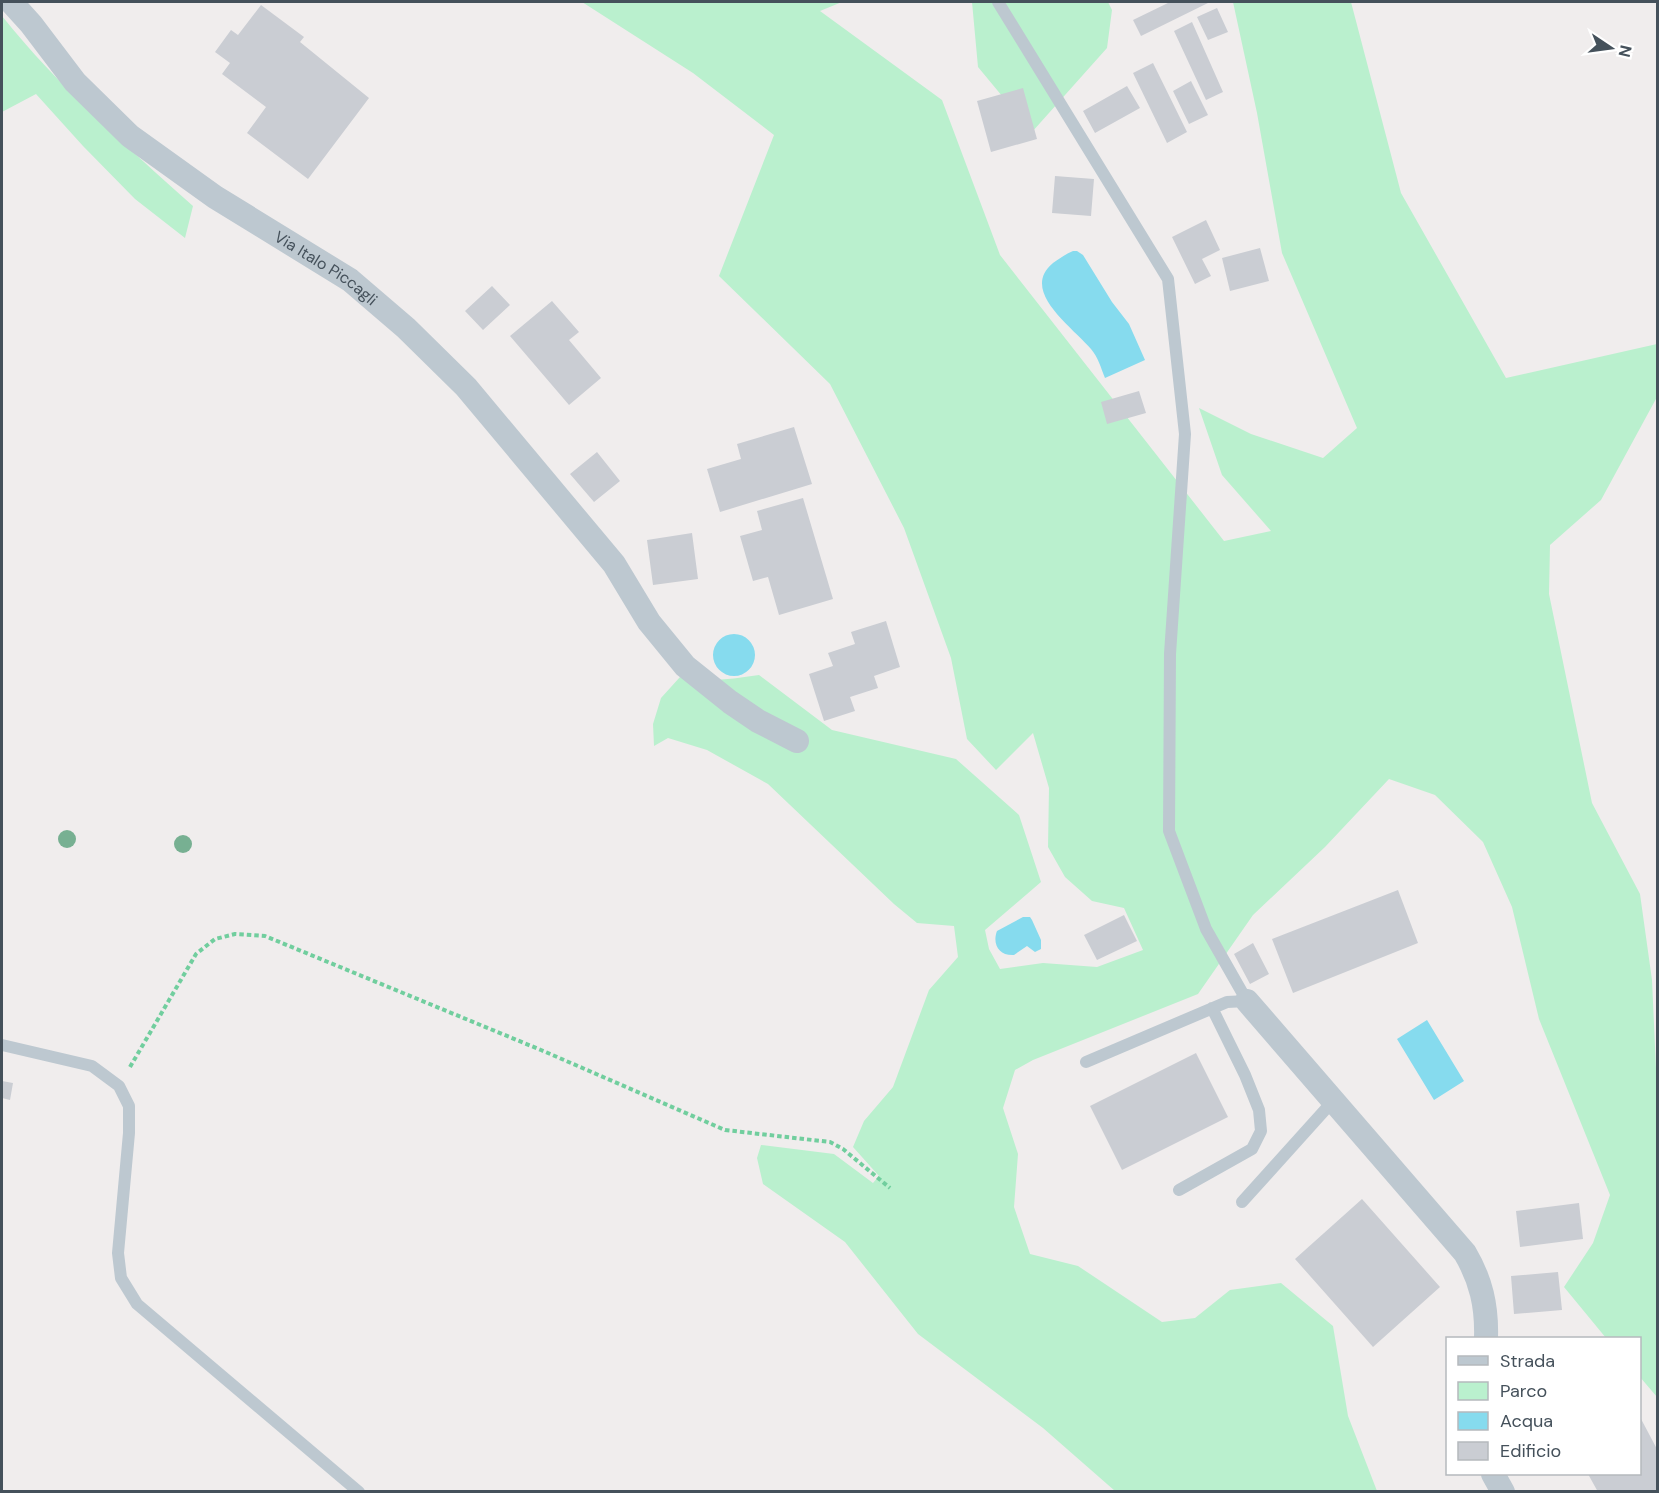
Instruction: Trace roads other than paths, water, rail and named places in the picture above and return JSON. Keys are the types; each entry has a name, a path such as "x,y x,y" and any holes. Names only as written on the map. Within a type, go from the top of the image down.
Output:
{"street":[{"name":"Via Italo Piccagli","path":"11,2 31,24 75,82 130,136 215,197 350,280 406,328 466,387 614,564 649,622 685,666 758,721 797,741"},
{"path":"1247,1001 1465,1253 1485,1298 1486,1337"},
{"path":"1494,1475 1503,1491"}],"lane":[{"path":"998,2 1168,279 1185,434 1170,654 1169,831 1206,928 1247,1001 1227,1002 1086,1062"},
{"path":"1179,1190 1252,1149 1261,1131 1256,1102 1212,1008"},
{"path":"2,1045 92,1066 119,1086 129,1106 129,1132 118,1253 121,1278 137,1304 358,1491"},
{"path":"1242,1202 1333,1101"}],"water":[{"path":"1073,251 1083,255 1112,302 1129,324 1145,360 1105,378 1093,352 1062,320 1045,297 1042,285 1044,274 1053,263"},
{"path":"734,634 749,640 755,655 749,670 734,676 719,670 713,655 719,640"},
{"path":"1023,917 1030,917 1032,920 1041,940 1041,949 1035,952 1027,946 1014,955 1004,954 996,945 997,931"},
{"path":"1427,1020 1464,1081 1434,1100 1397,1039"}]}
